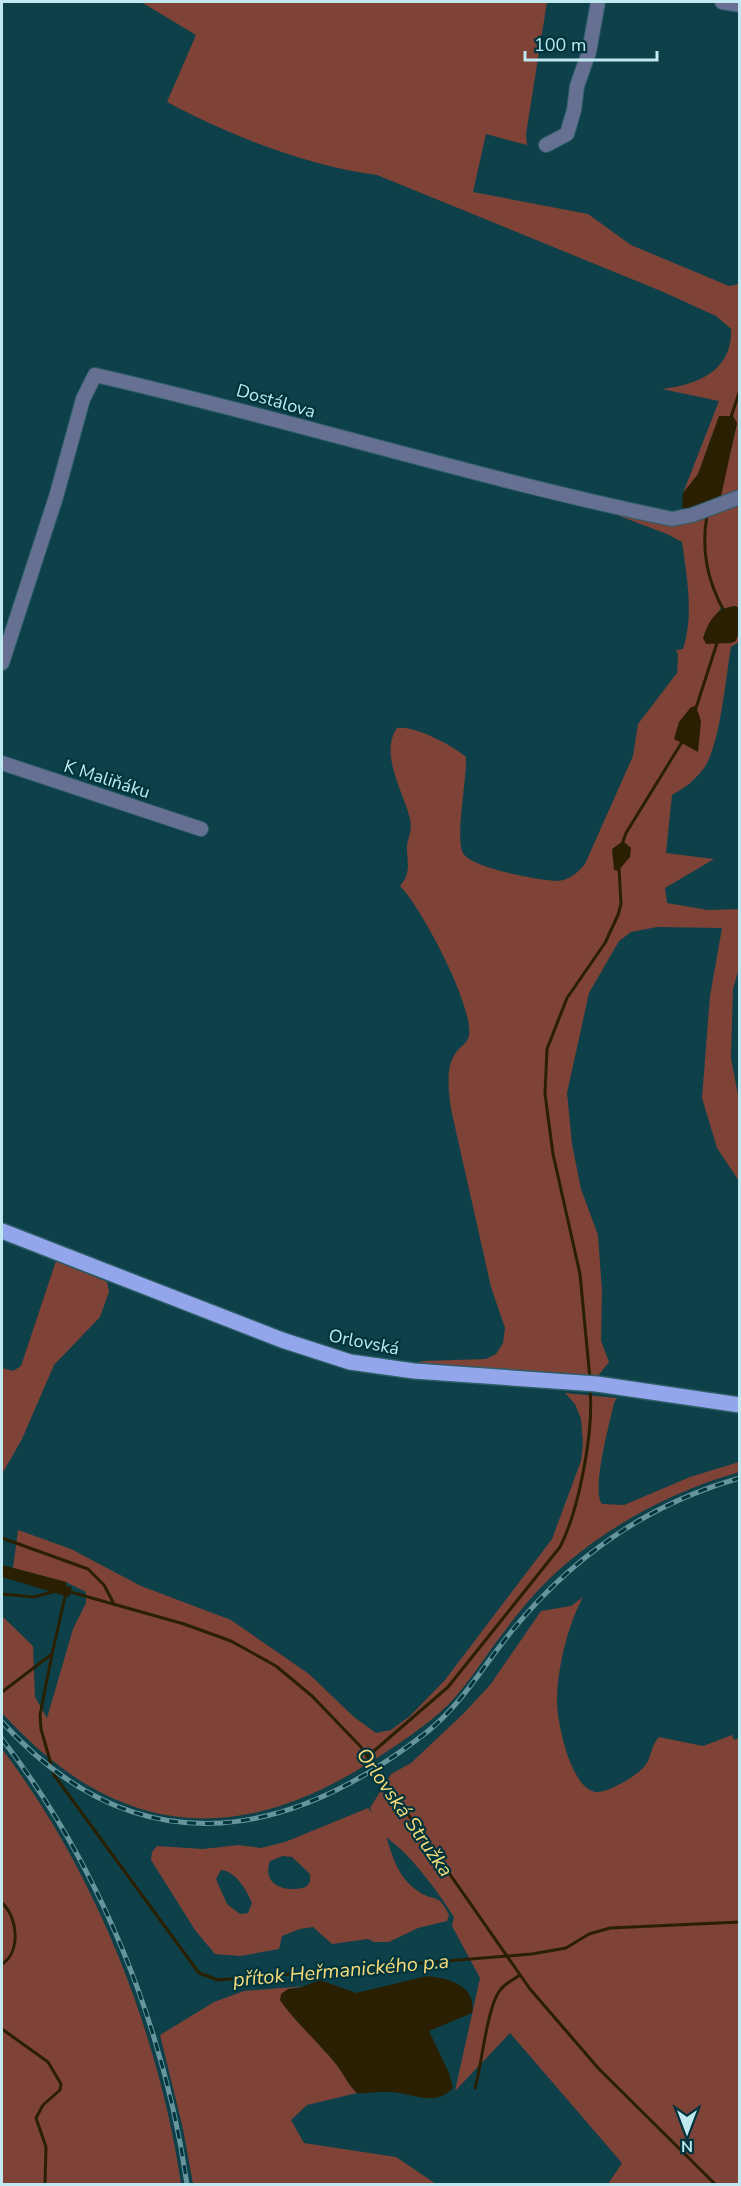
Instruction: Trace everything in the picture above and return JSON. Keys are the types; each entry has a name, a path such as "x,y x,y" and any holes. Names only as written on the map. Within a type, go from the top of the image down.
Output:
{"main road":[{"name":"Orlovská","path":"2,1231 282,1340 350,1362 414,1371 590,1384 740,1405"}],"street":[{"path":"546,145 567,134 574,110 577,86 589,52 598,2"},
{"path":"722,2 740,5"},
{"name":"Dostálova","path":"2,663 56,497 83,399 95,375 210,401 410,458 672,519 692,515 740,497"},
{"name":"K Maliňáku","path":"2,762 201,829"}],"shaded area":[{"path":"141,2 547,2 526,134 527,145 486,134 473,192 588,214 631,245 729,286 739,284 739,608 721,608 706,629 738,637 739,630 739,642 731,647 718,728 710,758 693,780 672,795 666,853 714,859 665,888 667,903 708,910 739,909 739,968 733,989 731,1058 739,1100 739,1181 717,1148 702,1098 710,996 722,928 657,927 631,932 619,941 589,993 567,1093 572,1144 581,1189 598,1235 602,1291 601,1341 609,1362 598,1376 415,1363 486,1359 496,1354 503,1343 505,1328 491,1287 450,1103 450,1066 455,1054 468,1039 468,1022 455,981 444,958 420,914 400,886 408,870 407,847 411,824 394,774 392,738 397,728 413,730 433,737 466,757 460,835 463,853 469,859 507,873 558,881 577,873 585,864 633,756 638,724 677,673 676,650 683,649 689,609 682,542 609,512 668,526 686,509 691,508 730,454 737,423 712,435 698,475 683,493 719,401 662,389 688,384 710,373 726,356 731,329 716,316 661,291 377,175 351,171 269,148 167,102 196,35"},
{"path":"719,416 733,416 737,423 721,496 691,508 682,508 683,493 698,474"},
{"path":"735,606 740,608 736,641 706,644 703,638 714,616 723,609"},
{"path":"696,706 701,721 698,752 674,739 679,722 691,707"},
{"path":"623,841 631,848 630,857 618,871 614,870 612,849"},
{"path":"56,1261 107,1282 109,1292 100,1317 54,1365 22,1439 2,1474 2,1368 13,1371 21,1366"},
{"path":"565,1393 617,1398 600,1471 599,1496 602,1504 624,1505 690,1477 739,1462 739,1472 671,1497 628,1520 587,1547 534,1595 449,1704 421,1728 369,1763 318,1791 268,1809 221,1818 175,1816 130,1805 86,1784 44,1753 2,1713 2,1616 33,1646 35,1697 47,1718 73,1629 86,1603 86,1592 66,1582 13,1568 18,1530 71,1549 141,1586 231,1620 309,1674 354,1717 376,1733 391,1730 410,1716 445,1680 552,1539 581,1461 583,1443 581,1419 575,1404"},
{"path":"2,1565 66,1582 66,1586 72,1587 69,1597 2,1577"},
{"path":"583,1597 565,1646 559,1673 557,1708 566,1751 578,1778 586,1787 600,1792 634,1775 646,1764 659,1737 703,1746 732,1735 734,1740 739,1738 739,2184 608,2184 622,2163 510,2033 455,2091 480,1978 452,1926 454,1917 447,1906 414,1863 386,1837 400,1873 423,1894 439,1900 449,1915 447,1921 418,1928 389,1942 374,1942 368,1939 332,1944 313,1927 282,1936 279,1949 240,1956 215,1954 195,1930 151,1860 152,1852 157,1846 203,1849 238,1845 261,1848 285,1842 368,1808 372,1813 370,1808 391,1774 411,1763 490,1685 541,1611 571,1606","holes":["283,1856 292,1857 310,1874 310,1882 306,1887 284,1888 272,1882 268,1870 270,1861","221,1870 231,1874 244,1888 252,1903 248,1913 240,1914 227,1904 216,1879"]},
{"path":"2,1749 66,1847 94,1900 118,1956 157,2069 171,2127 181,2184 2,2184"},
{"path":"427,1976 460,1985 470,1996 472,2004 472,2013 429,2031 449,2073 453,2088 439,2097 423,2098 390,2092 357,2093 336,2064 280,2000 281,1994 288,1989 299,1988 320,1980 356,1993"},
{"path":"306,1986 288,1989 280,2000 336,2064 357,2093 307,2105 291,2120 304,2143 396,2157 436,2184 193,2184 183,2129 160,2035 214,2002 244,1991"}],"waterway":[{"path":"730,420 740,390"},
{"path":"707,515 705,553 713,588 724,611"},
{"path":"696,708 717,643"},
{"path":"622,844 626,833 682,742"},
{"path":"590,1379 580,1274 553,1154 545,1094 547,1049 567,998 605,943 618,915 621,904 619,868"},
{"path":"367,1757 448,1687 560,1547 573,1513 584,1470 590,1426 590,1389"},
{"path":"2,1538 88,1569 104,1585 113,1602"},
{"path":"2,1594 34,1597 56,1591"},
{"name":"Orlovská Stružka","path":"67,1591 184,1624 231,1641 276,1666 312,1696 361,1747 530,1989 599,2069 715,2184"},
{"name":"přítok Heřmanického p.a","path":"2,1692 52,1654 66,1592"},
{"name":"přítok Heřmanického p.a","path":"52,1654 40,1715 41,1729 54,1775 199,1973 218,1980 532,1954 566,1948 589,1934 610,1928 740,1922"},
{"path":"2,1903 11,1917 15,1934 12,1951 2,1964"},
{"path":"475,2088 488,2021 496,1997 503,1987 520,1975"},
{"path":"2,2029 48,2062 61,2084 60,2090 43,2105 36,2118 46,2147 45,2184"}],"railway":[{"path":"2,1722 52,1768 103,1800 156,1818 210,1823 264,1816 318,1798 373,1770 427,1732 462,1697 534,1605 585,1558 642,1519 706,1489 740,1478"},
{"path":"2,1739 37,1788 69,1840 98,1894 123,1950 162,2066 187,2184"}]}
